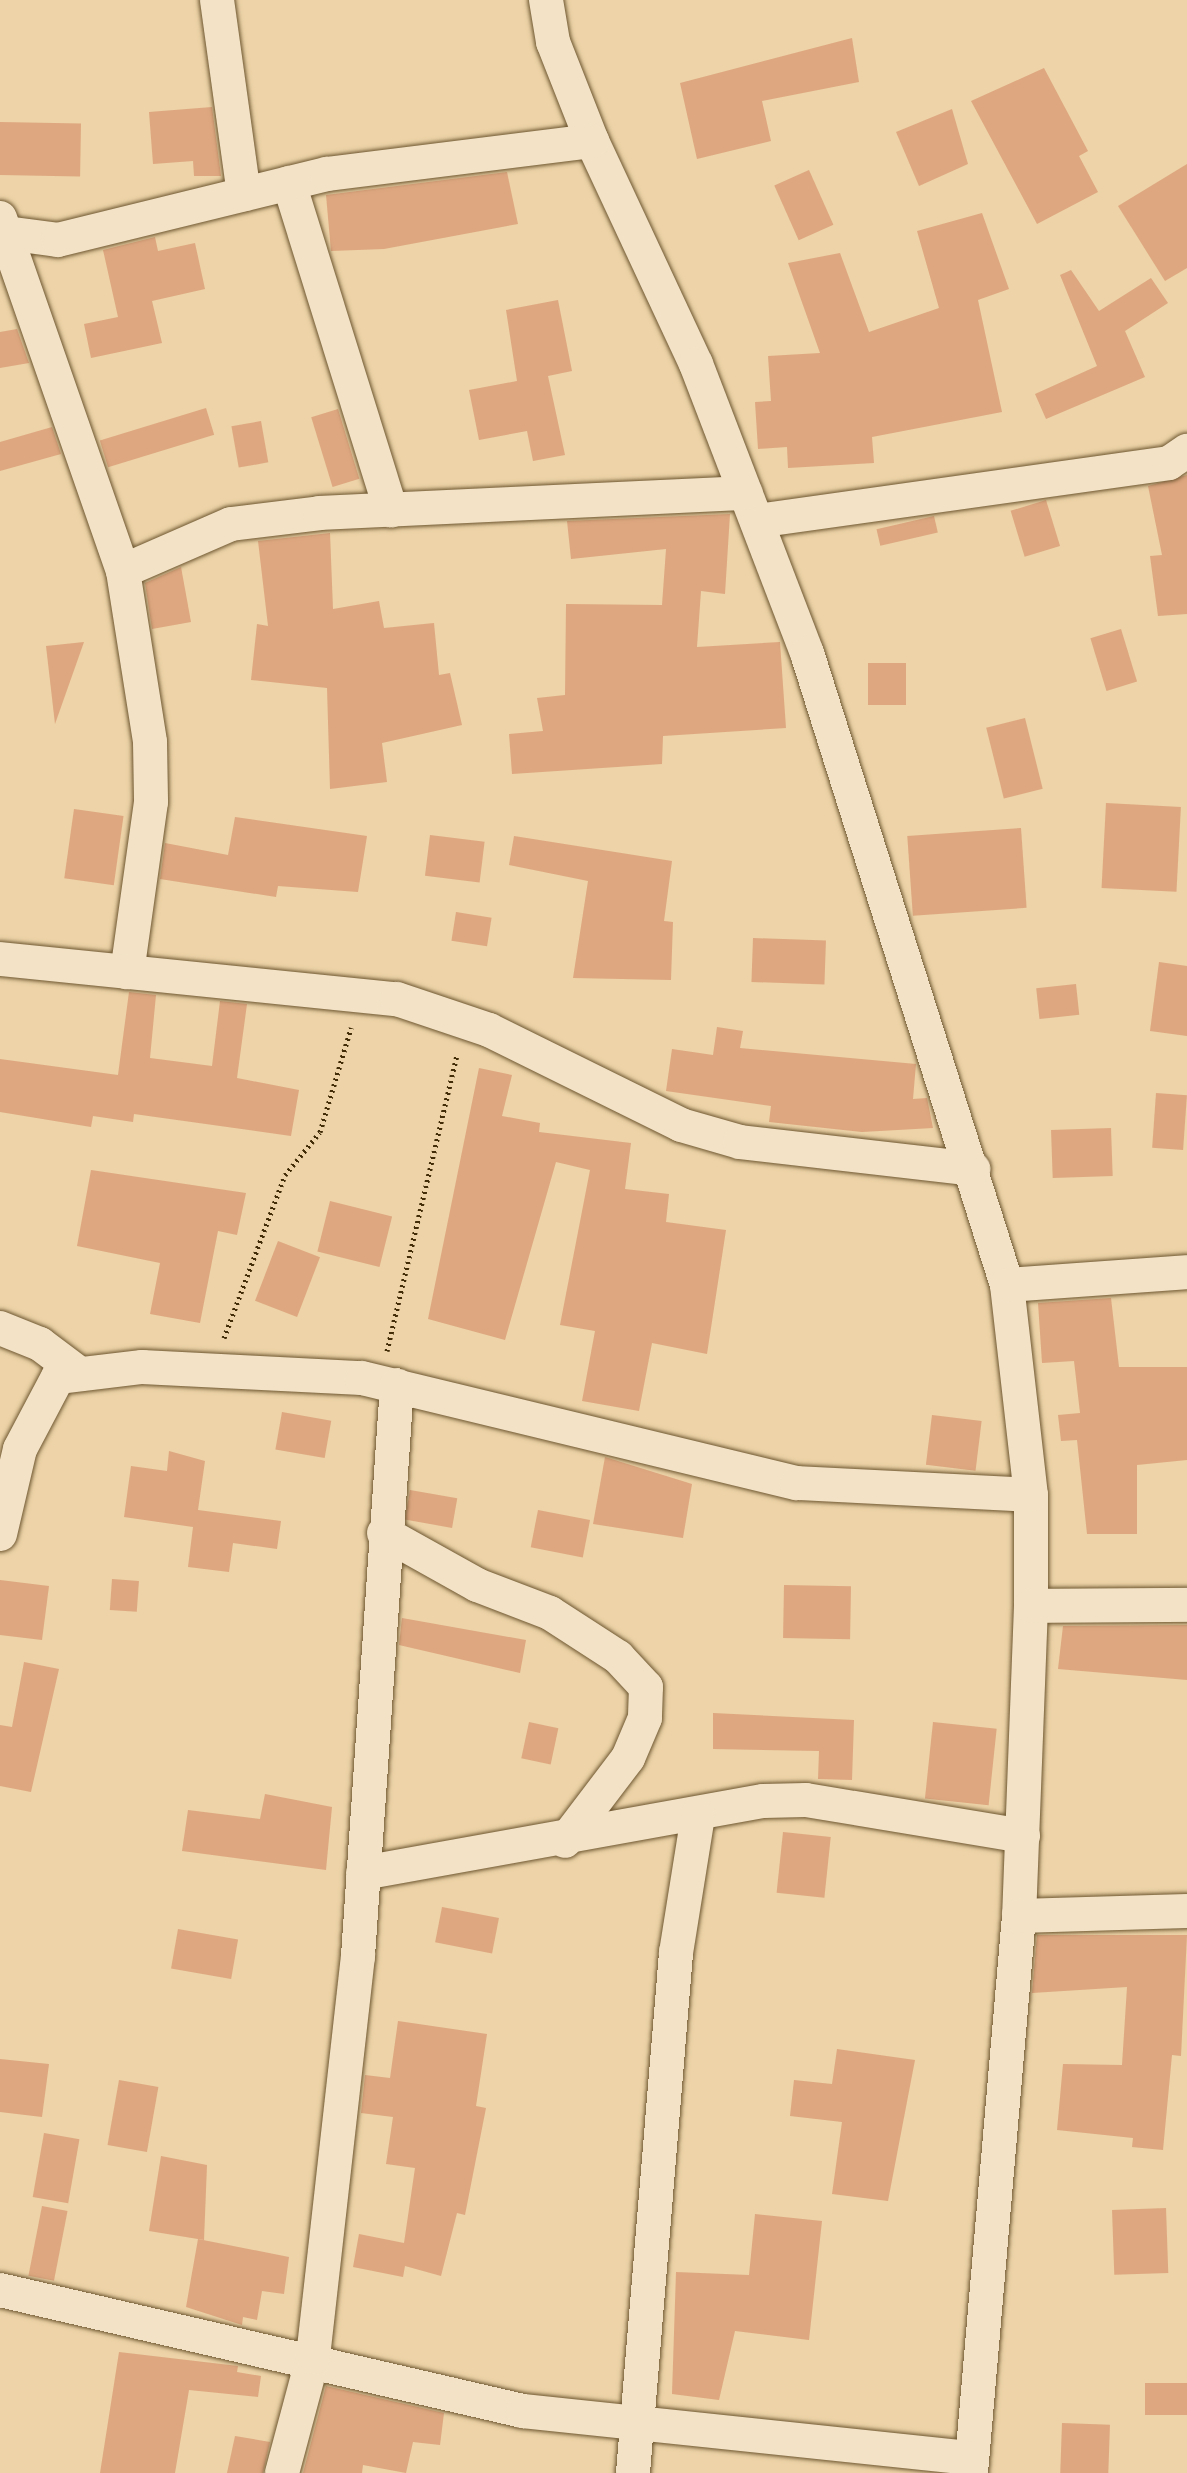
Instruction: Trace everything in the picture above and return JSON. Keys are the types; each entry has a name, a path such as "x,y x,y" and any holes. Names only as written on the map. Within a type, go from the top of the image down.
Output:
{"street":[{"path":"217,0 244,194"},
{"path":"0,2290 313,2357 523,2411 971,2465 1019,1916 1031,1606 1031,1495 1007,1285 973,1169 807,653 696,364 592,141 553,42 546,0"},
{"path":"3,226 58,240 289,183 592,141"},
{"path":"289,183 391,511"},
{"path":"3,226 123,571 150,742 151,802 127,972"},
{"path":"123,571 231,524 391,511 751,507 1169,463 1187,451"},
{"path":"0,959 362,993 464,1022 681,1125 740,1142 973,1169"},
{"path":"1007,1285 1187,1272"},
{"path":"0,1328 40,1344 80,1374"},
{"path":"0,1534 20,1449 43,1401 58,1377 80,1374 205,1370 390,1383 797,1483 1031,1495"},
{"path":"282,2473 313,2357 363,1873 390,1383"},
{"path":"384,1533 477,1585 550,1613 618,1657 646,1687 645,1718 628,1758 565,1841"},
{"path":"1031,1606 1187,1605"},
{"path":"363,1873 565,1841 698,1815 806,1800 1023,1836"},
{"path":"633,2473 676,1953 698,1815"},
{"path":"1019,1916 1187,1911"}],"path":[{"path":"205,1370 241,1307 285,1175 320,1132 362,993"},
{"path":"390,1383 464,1022"}],"building":[{"path":"852,38 859,82 762,101 771,141 697,159 680,83"},
{"path":"1044,68 1088,151 1079,156 1098,192 1037,224 971,101"},
{"path":"212,107 221,176 194,176 193,161 153,164 149,112"},
{"path":"952,109 968,164 919,186 896,132"},
{"path":"0,122 81,123 80,176 0,175"},
{"path":"1187,164 1187,268 1165,281 1118,206"},
{"path":"809,170 833,225 799,240 774,185"},
{"path":"507,172 518,224 384,249 331,251 326,195"},
{"path":"982,213 1009,289 978,300 1002,412 872,437 874,463 788,468 787,447 758,449 755,402 771,401 768,356 820,353 788,263 840,253 869,332 939,308 917,231"},
{"path":"155,237 158,251 195,243 205,289 152,301 162,343 91,358 84,324 118,317 103,250"},
{"path":"1071,270 1099,311 1151,278 1168,303 1125,331 1145,377 1046,419 1035,394 1097,366 1060,275"},
{"path":"558,300 572,371 548,376 565,455 533,461 527,431 479,440 469,390 517,381 506,310"},
{"path":"17,329 29,363 0,368 0,332"},
{"path":"206,408 214,435 108,467 100,440"},
{"path":"338,409 359,479 333,487 311,417"},
{"path":"261,421 268,462 239,468 231,426"},
{"path":"52,427 61,454 0,471 0,442"},
{"path":"1187,475 1187,614 1158,616 1150,556 1162,555 1148,486"},
{"path":"1046,500 1060,546 1025,557 1011,511"},
{"path":"730,514 725,594 701,591 697,647 780,642 786,728 663,736 662,764 512,774 509,734 543,731 537,698 565,695 566,604 662,605 666,549 571,559 567,521"},
{"path":"934,516 938,533 880,546 877,529"},
{"path":"330,533 333,609 379,601 384,628 434,623 439,675 450,673 462,725 382,743 387,782 330,789 327,688 251,680 257,624 268,626 258,541"},
{"path":"181,567 191,622 152,629 145,583"},
{"path":"1121,629 1137,682 1106,691 1090,638"},
{"path":"84,642 55,724 46,646"},
{"path":"868,663 906,663 906,705 868,705"},
{"path":"1025,718 1043,789 1004,799 986,728"},
{"path":"1106,803 1181,807 1176,892 1102,888"},
{"path":"74,809 124,816 114,885 64,878"},
{"path":"235,817 367,836 358,892 278,886 276,897 160,879 165,843 228,855"},
{"path":"1021,828 1027,908 913,916 907,836"},
{"path":"430,835 485,842 480,882 425,876"},
{"path":"514,836 672,861 664,921 673,922 671,980 573,978 588,881 509,865"},
{"path":"456,912 492,918 487,946 451,941"},
{"path":"753,938 826,941 824,985 751,982"},
{"path":"1159,962 1187,966 1187,1036 1150,1031"},
{"path":"1076,984 1079,1015 1039,1019 1036,988"},
{"path":"129,992 156,995 150,1058 212,1066 220,1001 247,1004 237,1078 299,1090 291,1136 134,1114 133,1122 93,1116 91,1127 0,1112 0,1059 118,1075"},
{"path":"717,1027 743,1031 740,1048 916,1064 913,1099 927,1098 933,1128 862,1132 769,1122 771,1106 666,1091 672,1049 713,1055"},
{"path":"479,1068 512,1075 502,1116 540,1123 539,1132 631,1143 625,1189 669,1194 666,1222 726,1230 707,1354 652,1343 639,1411 582,1401 595,1331 560,1325 590,1170 556,1162 505,1340 428,1319"},
{"path":"1156,1093 1187,1095 1183,1150 1152,1148"},
{"path":"1111,1128 1113,1176 1053,1178 1051,1130"},
{"path":"91,1170 246,1193 237,1235 218,1231 200,1323 150,1314 160,1263 77,1246"},
{"path":"330,1201 392,1216 380,1267 317,1251"},
{"path":"278,1241 320,1257 297,1317 255,1301"},
{"path":"1111,1298 1119,1367 1187,1367 1187,1460 1137,1465 1137,1534 1087,1534 1077,1440 1061,1441 1058,1415 1080,1413 1074,1361 1042,1363 1038,1303"},
{"path":"282,1412 331,1421 325,1458 275,1449"},
{"path":"932,1415 982,1421 976,1471 926,1465"},
{"path":"169,1451 205,1461 198,1510 281,1521 277,1549 233,1543 229,1572 188,1567 193,1527 124,1517 131,1466 167,1471"},
{"path":"605,1457 692,1484 683,1538 593,1524"},
{"path":"410,1490 457,1498 452,1528 405,1520"},
{"path":"538,1510 590,1520 583,1557 531,1547"},
{"path":"112,1579 139,1581 137,1612 110,1610"},
{"path":"0,1580 49,1586 42,1640 0,1635"},
{"path":"784,1585 851,1586 850,1639 783,1638"},
{"path":"402,1618 526,1640 520,1673 399,1645"},
{"path":"1187,1625 1187,1680 1058,1669 1063,1626"},
{"path":"24,1662 59,1669 31,1792 0,1786 0,1725 12,1727"},
{"path":"713,1713 854,1720 852,1780 818,1779 819,1751 713,1749"},
{"path":"529,1722 558,1728 551,1764 521,1758"},
{"path":"933,1722 997,1729 989,1805 925,1799"},
{"path":"265,1794 332,1807 326,1870 182,1851 188,1810 260,1819"},
{"path":"783,1832 831,1837 824,1898 777,1893"},
{"path":"442,1907 499,1918 492,1953 435,1942"},
{"path":"178,1929 238,1940 231,1979 171,1968"},
{"path":"1037,1935 1187,1935 1181,2056 1172,2055 1163,2150 1132,2147 1133,2138 1057,2130 1063,2064 1122,2065 1127,1987 1032,1993"},
{"path":"398,2021 487,2034 476,2106 486,2108 465,2215 457,2213 441,2276 405,2266 403,2277 353,2267 359,2234 404,2243 415,2168 386,2164 393,2117 361,2113 365,2075 390,2078"},
{"path":"837,2049 915,2060 888,2201 832,2194 842,2122 790,2116 794,2080 832,2084"},
{"path":"0,2059 49,2064 42,2117 0,2112"},
{"path":"119,2080 158,2087 147,2152 108,2145"},
{"path":"44,2133 79,2139 68,2203 33,2197"},
{"path":"161,2156 207,2165 204,2240 149,2231"},
{"path":"42,2206 68,2211 54,2281 28,2276"},
{"path":"1166,2208 1168,2273 1114,2275 1112,2210"},
{"path":"755,2214 822,2221 809,2340 735,2331 719,2400 672,2394 676,2272 749,2275"},
{"path":"198,2239 289,2257 284,2294 262,2291 257,2320 243,2317 242,2325 186,2307"},
{"path":"119,2352 238,2366 237,2372 261,2376 258,2397 189,2390 175,2473 100,2473"},
{"path":"1145,2383 1187,2383 1187,2415 1145,2415"},
{"path":"326,2386 444,2413 440,2445 413,2442 406,2473 363,2465 362,2473 303,2473"},
{"path":"1062,2423 1110,2425 1108,2473 1060,2473"},
{"path":"235,2436 270,2442 263,2473 227,2473"}]}
